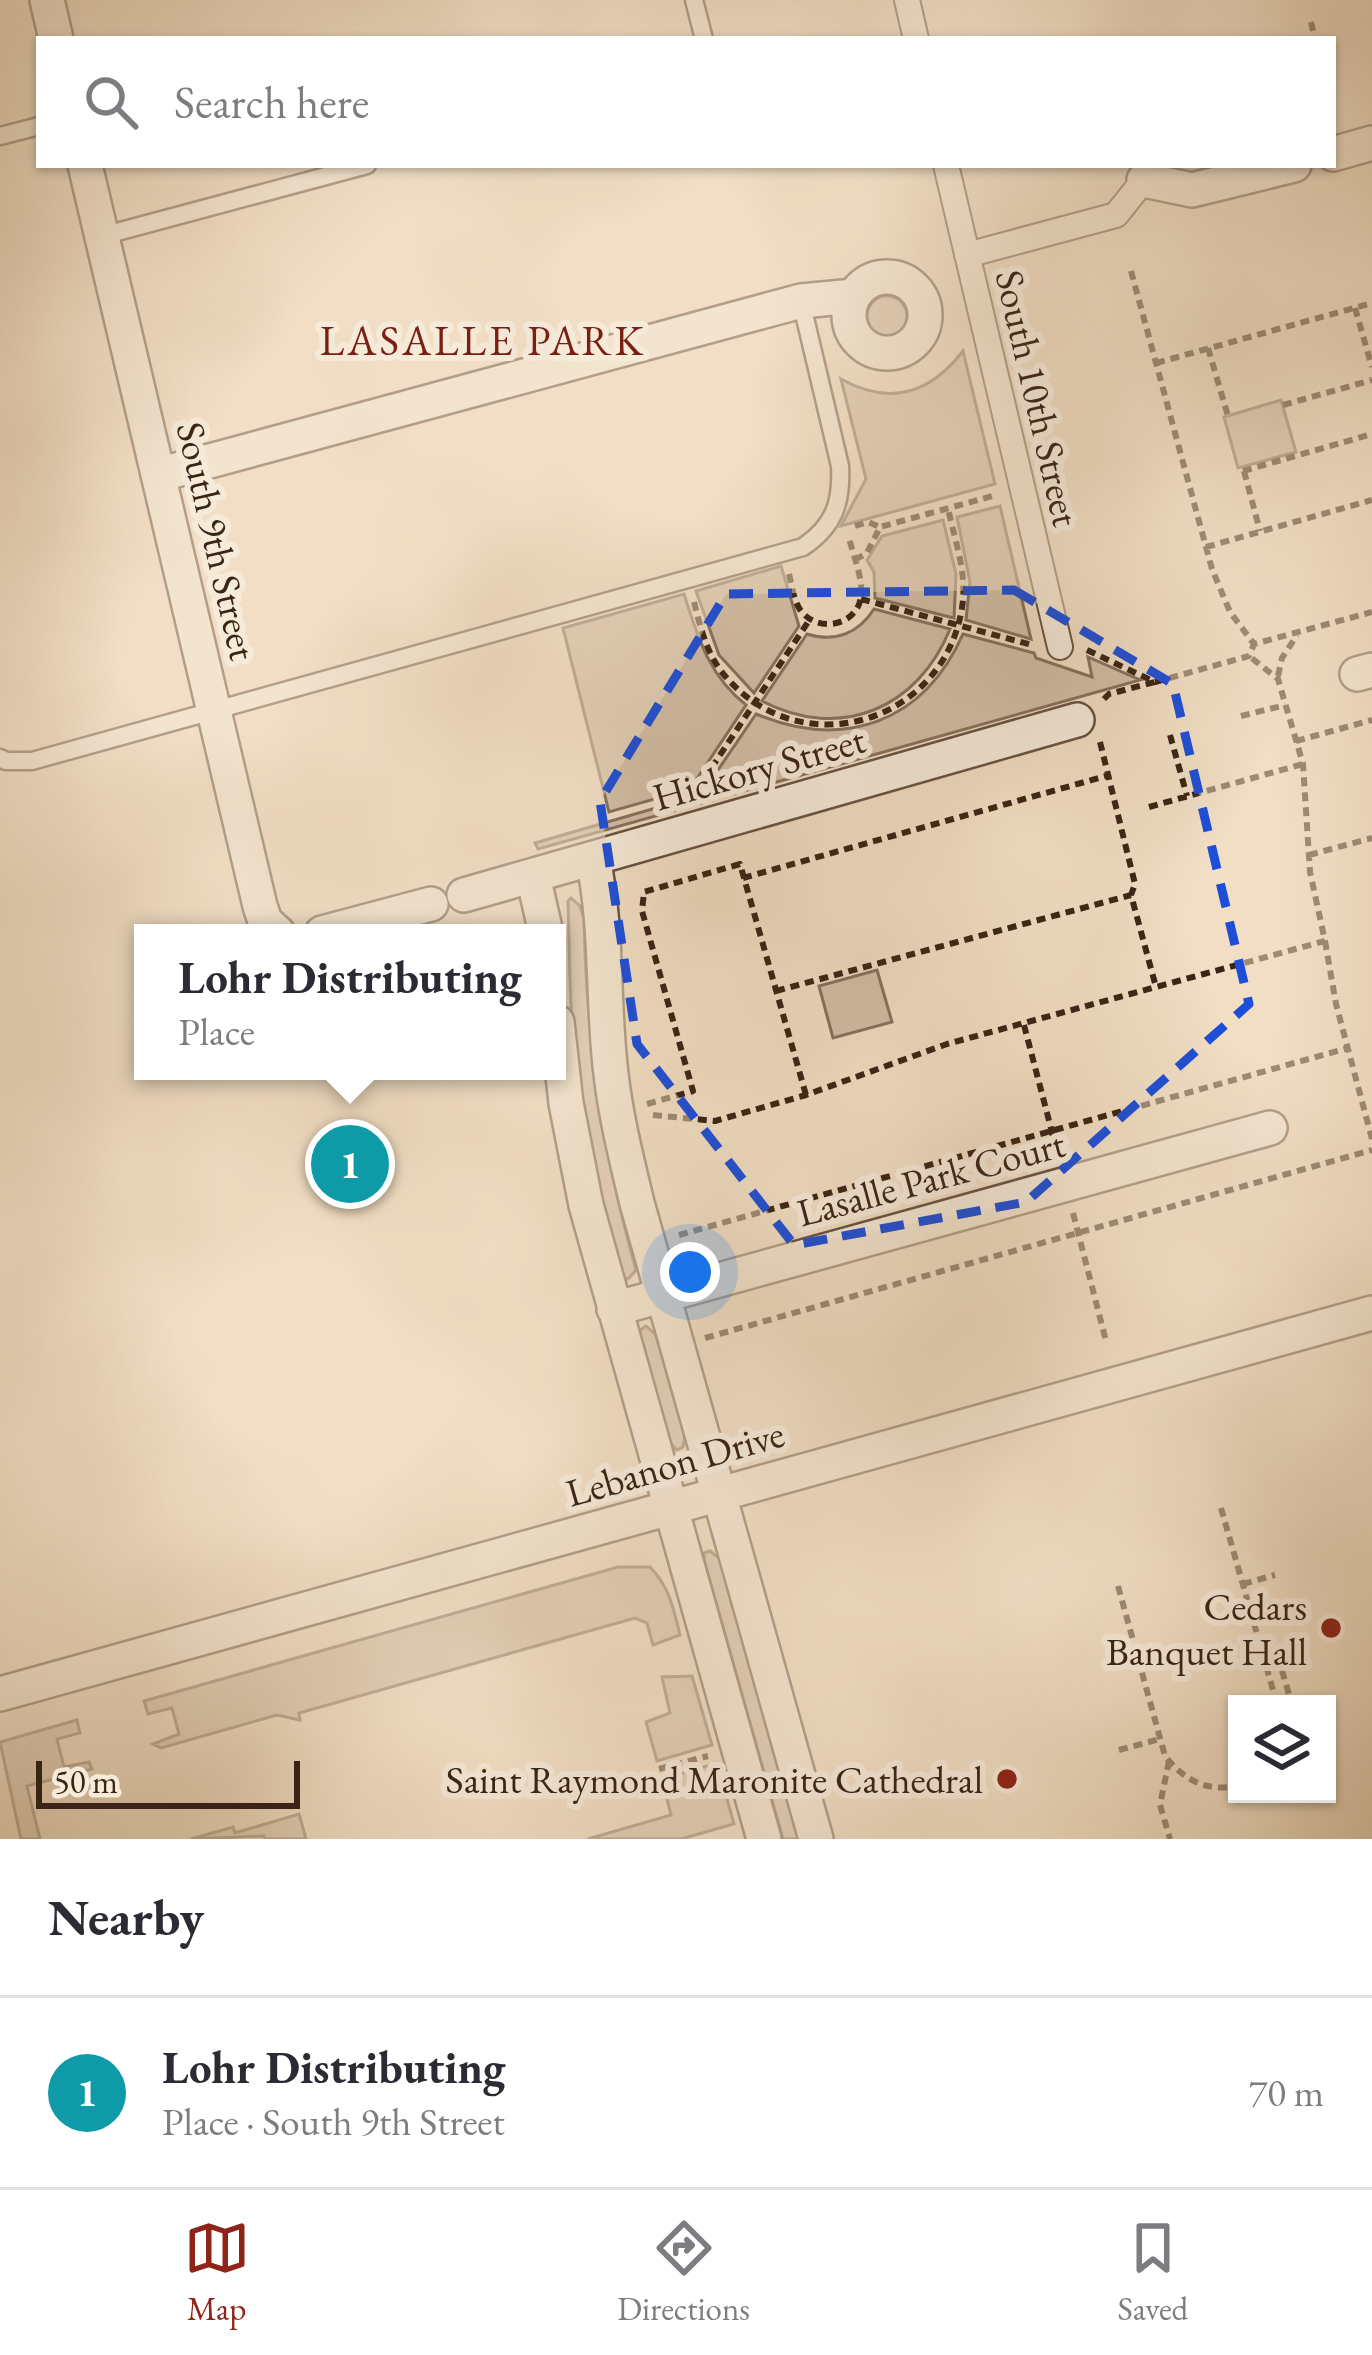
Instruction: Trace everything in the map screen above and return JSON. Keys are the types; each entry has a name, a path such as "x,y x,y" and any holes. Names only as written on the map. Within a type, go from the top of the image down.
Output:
{"street":[{"path":"47,0 55,36"},
{"path":"907,0 915,36"},
{"path":"1336,153 1372,143"},
{"name":"South 9th Street","path":"87,168 260,906 271,924"},
{"name":"South 10th Street","path":"947,168 1060,647"},
{"path":"967,255 1116,215 1144,180 1192,190 1282,168"},
{"path":"158,475 801,301 854,296"},
{"name":"Hickory Street","path":"356,924 1094,719"},
{"path":"593,859 603,913 610,1071 617,1119 816,1839"},
{"path":"533,876 544,924"},
{"path":"565,1080 574,1148 614,1309 764,1839"},
{"name":"Lasalle Park Court","path":"614,1309 1270,1128"},
{"name":"Lebanon Drive","path":"0,1694 1372,1313"}],"lane":[{"path":"694,0 703,36"},
{"path":"0,136 36,127"},
{"path":"102,236 356,168"},
{"path":"0,758 32,761 784,556 822,535 841,491 840,466 801,301"}],"path":[{"path":"1311,22 1314,36"},
{"path":"1131,271 1220,591 1254,644"},
{"path":"1156,362 1372,303"},
{"path":"1354,308 1372,367"},
{"path":"1208,348 1228,416"},
{"path":"1283,405 1372,380"},
{"path":"1260,531 1243,469 1372,434"},
{"path":"784,556 797,605 819,624 844,621 861,599 846,528 868,522 880,527 1023,488"},
{"path":"1206,547 1372,500"},
{"path":"688,582 710,653 754,703 783,718 814,725 862,720 887,711 932,679 946,656 958,625 963,575 948,508"},
{"path":"855,560 867,553 880,527"},
{"path":"861,599 1032,645"},
{"path":"1254,644 1372,612"},
{"path":"695,793 810,619"},
{"path":"1300,632 1282,658 1278,679 1303,764 1314,902 1372,1139"},
{"path":"1249,656 1254,644"},
{"path":"1060,647 1087,650 1154,682"},
{"path":"1249,656 1278,679"},
{"path":"1156,987 1131,895 1135,884 1094,719 1109,694 1249,656"},
{"path":"1241,716 1285,705"},
{"path":"1296,741 1372,720"},
{"path":"1170,735 1187,796"},
{"path":"1149,807 1303,764"},
{"path":"743,878 1106,776"},
{"path":"1310,855 1372,838"},
{"path":"806,1095 740,864 644,892 644,919 693,1091 637,1112 716,1121 806,1095 947,1044 1325,941"},
{"path":"776,991 1131,895"},
{"path":"1024,1025 1060,1164"},
{"path":"670,1238 1348,1048"},
{"path":"699,1340 1372,1150"},
{"path":"1071,1204 1106,1341"},
{"path":"1221,1508 1276,1695"},
{"path":"1243,1584 1275,1575"},
{"path":"1118,1586 1169,1762 1199,1786 1228,1788"},
{"path":"1259,1639 1270,1639 1275,1647 1291,1695"},
{"path":"1119,1750 1160,1739"},
{"path":"659,1769 719,1753"},
{"path":"1169,1762 1160,1804 1170,1839"},
{"path":"1304,1803 1305,1808"}],"highlighted area":[{"path":"1014,590 1173,684 1249,1004 1026,1202 794,1245 637,1044 600,801 726,594"}],"shaded area":[{"path":"887,296 901,302 907,316 901,330 887,336 873,330 867,316 873,302"},
{"path":"963,351 995,484 841,526 866,479 841,379 876,392 908,391 937,377"},
{"path":"1281,400 1296,452 1238,468 1224,417"},
{"path":"1000,506 1031,639 966,620 970,582 957,517"},
{"path":"943,520 956,574 954,618 875,598 874,572 867,560 882,536"},
{"path":"781,566 799,626 754,693 719,655 696,591"},
{"path":"684,594 714,669 746,705 690,789 609,812 563,628"},
{"path":"874,609 950,629 936,656 897,697 874,710 820,718 762,701 807,634 845,634"},
{"path":"963,634 1034,653 1036,658 1092,677 1088,657 1140,680 538,849 535,843 701,795 756,714 820,729 878,721 927,689"},
{"path":"571,898 584,919 598,1096 636,1270 628,1279 604,1207 579,1087 570,994"},
{"path":"877,970 892,1022 833,1038 819,986"},
{"path":"646,1326 656,1335 685,1436 683,1447 677,1450 668,1441 639,1339"},
{"path":"710,1551 720,1559 800,1839 783,1839 704,1560 704,1553"},
{"path":"618,1567 650,1567 666,1590 680,1635 653,1645 647,1623 635,1618 299,1713 300,1720 277,1715 161,1748 153,1744 179,1734 172,1708 148,1714 144,1701"},
{"path":"692,1676 712,1745 657,1761 646,1722 670,1713 662,1677"},
{"path":"77,1720 80,1733 57,1739 64,1767 89,1762 92,1769 27,1786 40,1839 21,1839 0,1742"},
{"path":"717,1763 734,1824 681,1839 588,1839 671,1815 662,1779"},
{"path":"299,1814 306,1839 191,1839 233,1827 235,1833"}],"place":[{"name":"Lohr Distributing","path":"350,1164"},
{"name":"Cedars Banquet Hall","path":"1331,1628"},
{"name":"Saint Raymond Maronite Cathedral","path":"1007,1779"}],"district":[{"name":"LASALLE PARK","path":"483,340"}]}
